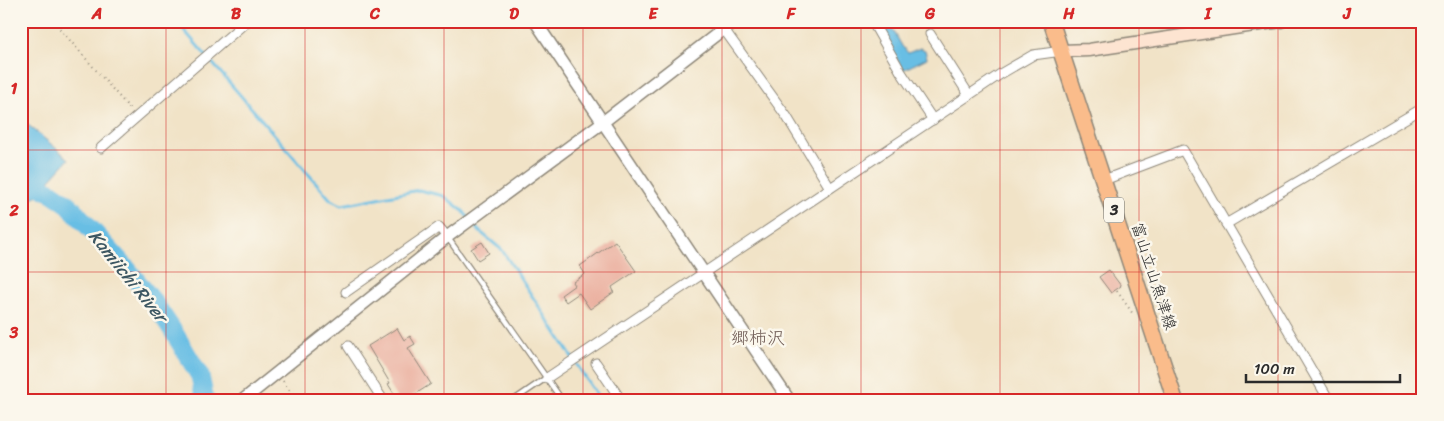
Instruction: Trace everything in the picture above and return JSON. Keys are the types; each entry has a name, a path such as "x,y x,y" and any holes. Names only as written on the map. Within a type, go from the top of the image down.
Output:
{"main road":[{"name":"富山立山魚津線","path":"1052,21 1175,400"},
{"path":"1062,51 1089,50 1281,21"}],"street":[{"path":"101,148 247,21"},
{"path":"536,21 789,400"},
{"path":"243,400 447,237 604,122 721,25 734,21"},
{"path":"872,21 900,72 932,120"},
{"path":"721,25 788,117 830,188"},
{"path":"930,34 970,95"},
{"path":"547,378 970,95 1033,55 1062,51"},
{"path":"1226,224 1423,108"},
{"path":"1104,180 1183,150 1329,400"},
{"path":"346,292 439,227 447,237"},
{"path":"348,346 383,400"},
{"path":"596,363 621,400"}],"lane":[{"path":"447,237 562,400"},
{"path":"514,400 547,378"}],"path":[{"path":"53,21 136,116"},
{"path":"277,373 296,400"}],"water":[{"path":"876,21 888,21 908,53 920,48 925,50 927,58 903,70"},
{"path":"21,119 69,159 21,212"}],"building":[{"path":"615,241 636,271 612,287 614,292 590,309 579,293 566,302 561,295 575,285 573,282 585,274 580,266"},
{"path":"482,242 489,253 478,260 471,249"},
{"path":"1109,270 1121,286 1111,293 1099,277"},
{"path":"397,328 404,340 410,336 415,344 408,348 431,384 406,400 398,400 368,346"}],"waterway":[{"path":"176,21 331,200 342,205 419,190 444,196 463,211 478,230 502,250 600,400"},
{"name":"Kamiichi River","path":"21,177 52,193 68,204 128,270 155,304 200,376 205,400"}],"district":[{"name":"郷柿沢","path":"758,338"}]}
